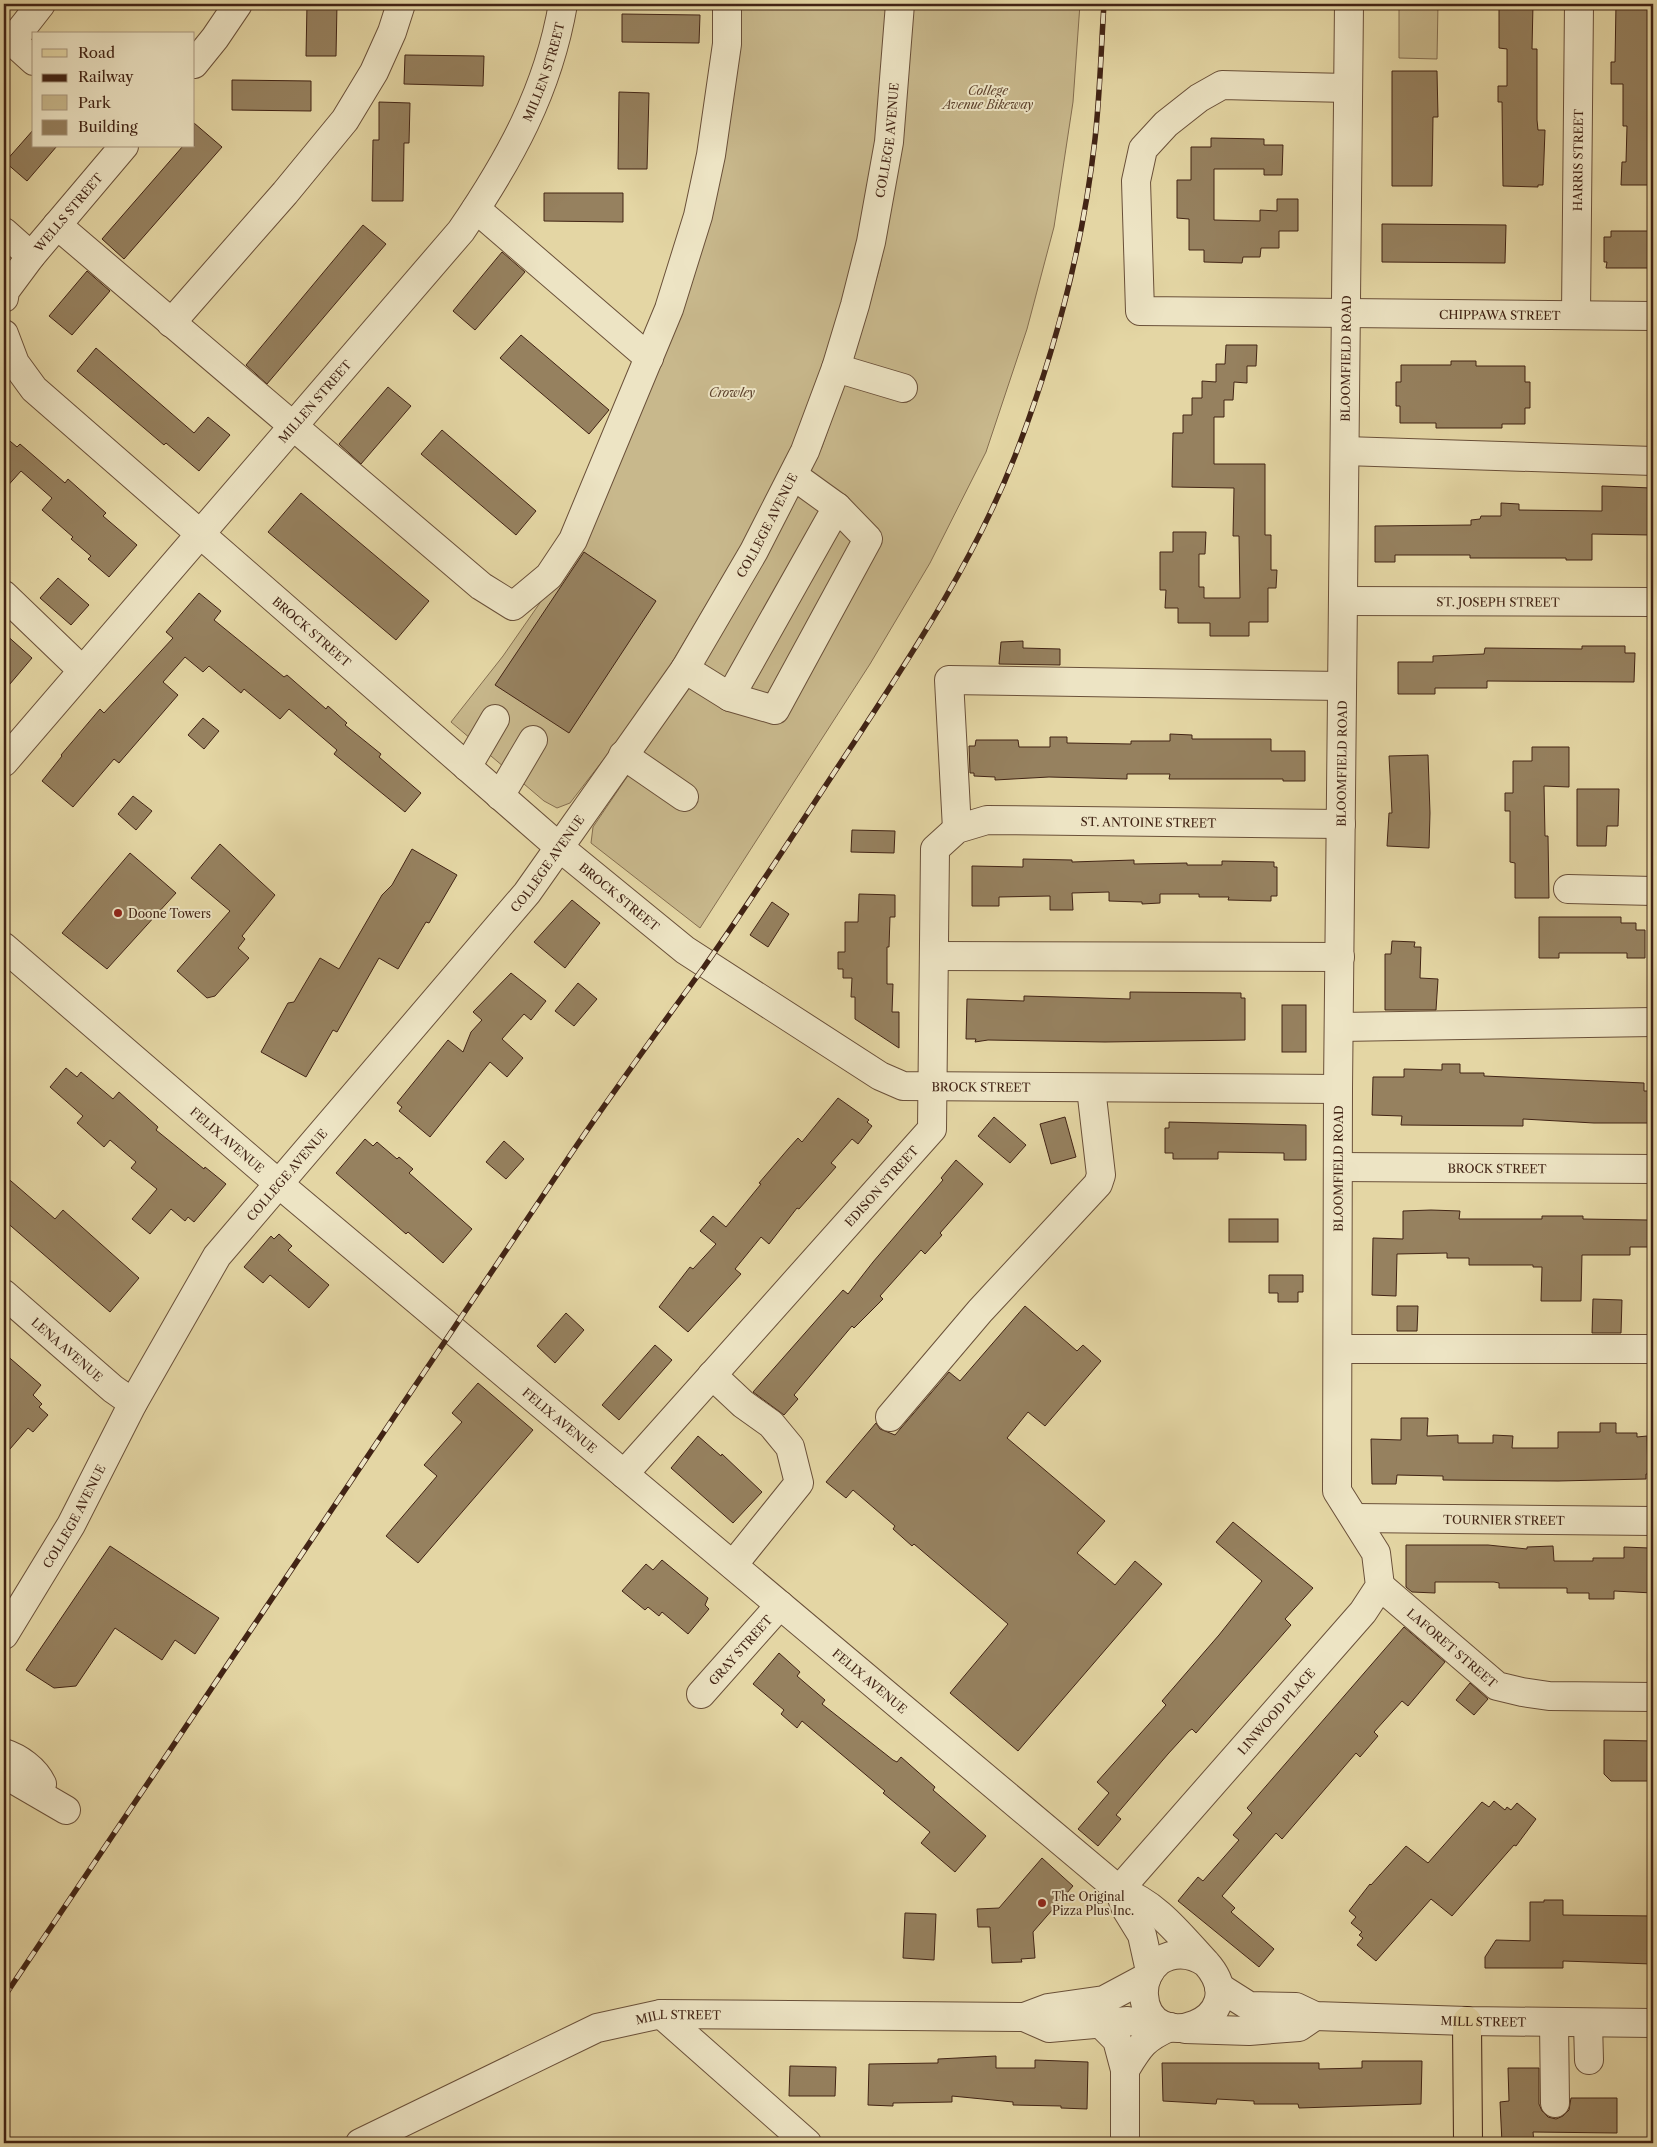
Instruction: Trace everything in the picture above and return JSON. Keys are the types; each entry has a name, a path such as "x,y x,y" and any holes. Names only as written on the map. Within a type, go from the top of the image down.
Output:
{"main road":[{"path":"1467,2021 1468,2143"}],"street":[{"path":"32,59 8,38 41,4"},
{"path":"195,63 215,38 238,4"},
{"path":"171,323 285,194 345,120 374,72 392,32 401,4"},
{"name":"MILLEN STREET","path":"4,762 456,238 505,165 527,122 547,71 563,4"},
{"path":"57,225 481,586 513,606 549,576 573,540 670,309 698,216 720,100 727,44 727,4"},
{"name":"COLLEGE AVENUE","path":"4,1635 71,1525 133,1403 217,1256 527,893 685,669 754,551 794,476 836,368 855,305 870,242 889,142 900,4"},
{"name":"BLOOMFIELD ROAD","path":"1349,4 1338,1089 1337,1491 1355,1518"},
{"name":"HARRIS STREET","path":"1576,315 1579,4"},
{"name":"CHIPPAWA STREET","path":"1348,88 1222,85 1199,98 1179,113 1148,143 1143,149 1136,181 1140,311 1653,316"},
{"name":"WELLS STREET","path":"31,256 122,148"},
{"path":"476,209 649,358"},
{"path":"4,232 31,256 5,291 4,298"},
{"name":"BROCK STREET","path":"4,334 14,363 34,390 559,847 685,950 880,1076 904,1086 932,1087 1338,1089"},
{"path":"836,368 903,388"},
{"path":"1345,451 1653,460"},
{"path":"685,669 730,696 775,710 868,539 837,507 794,476"},
{"path":"730,696 837,507"},
{"path":"4,595 82,670"},
{"name":"ST. JOSEPH STREET","path":"1343,601 1653,602"},
{"path":"957,829 949,680 1342,686"},
{"path":"467,767 495,719"},
{"path":"500,796 533,740"},
{"path":"623,756 684,797"},
{"name":"ST. ANTOINE STREET","path":"957,829 987,820 1341,824"},
{"name":"EDISON STREET","path":"624,1474 932,1129 935,849 957,829"},
{"path":"1568,889 1653,891"},
{"name":"FELIX AVENUE","path":"4,947 280,1184 1119,1890 1139,1897 1163,1916 1206,1963"},
{"path":"934,956 1340,957"},
{"path":"1339,1027 1653,1022"},
{"path":"890,1417 980,1311 1098,1184 1101,1175 1091,1088"},
{"name":"BROCK STREET","path":"1339,1168 1653,1169"},
{"name":"LENA AVENUE","path":"4,1294 113,1389 133,1403"},
{"path":"1338,1348 1653,1350"},
{"path":"712,1375 743,1404 771,1424 790,1447 799,1483 733,1566"},
{"path":"1355,1518 1376,1553 1380,1586"},
{"name":"TOURNIER STREET","path":"1355,1518 1653,1521"},
{"name":"LAFORET STREET","path":"1380,1586 1497,1686 1549,1696 1653,1697"},
{"name":"LINWOOD PLACE","path":"1119,1890 1363,1612 1380,1586"},
{"name":"GRAY STREET","path":"701,1694 780,1605"},
{"path":"4,1753 13,1756 38,1776 56,1804 4,1774"},
{"name":"FELIX AVENUE","path":"1119,1890 1126,1909 1142,1935 1148,1974"},
{"path":"1125,2070 1140,2044 1153,2034 1177,2028 1194,2027 1210,2015 1218,1997 1219,1987 1216,1978 1206,1963 1190,1955 1172,1955 1156,1964 1148,1974 1144,1997 1147,2007 1153,2016 1177,2028"},
{"name":"MILL STREET","path":"360,2143 598,2028 652,2016 1024,2017 1048,2008 1104,2000 1148,1974"},
{"name":"MILL STREET","path":"1219,1987 1249,2006 1296,2007 1315,2016 1467,2021 1653,2023"},
{"path":"652,2016 783,2143"},
{"path":"652,2016 807,2143"},
{"name":"MILL STREET","path":"1024,2017 1049,2028 1128,2021 1177,2028 1249,2031 1299,2027 1315,2016"},
{"path":"1554,2022 1555,2103"},
{"path":"1588,2022 1589,2060"},
{"path":"1101,2024 1117,2040 1125,2070 1125,2143"}],"green space":[{"name":"Crowley","path":"738,4 887,4 873,165 861,237 832,337 804,421 758,517 651,698 570,803 557,808 544,801 451,722 503,656 585,538 667,350 712,209"},
{"name":"College Avenue Bikeway","path":"914,4 1080,4 1073,102 1054,227 1027,329 986,452 930,563 870,664 700,928 591,843 593,827 665,721 822,447 859,340 880,266 894,181"},
{"path":"1399,4 1438,4 1437,59 1399,58"}],"building":[{"path":"307,4 337,4 336,56 306,56"},
{"path":"1508,4 1533,4 1532,49 1537,49 1537,120 1538,130 1545,130 1543,185 1538,185 1538,187 1503,186 1502,102 1498,102 1498,86 1507,86 1507,49 1499,48 1499,5 1508,6"},
{"path":"1616,4 1650,4 1651,15 1653,15 1653,185 1621,185 1622,162 1626,162 1627,126 1623,126 1623,84 1611,84 1611,62 1615,62"},
{"path":"622,14 700,15 699,43 622,42"},
{"path":"405,55 484,56 483,86 404,84"},
{"path":"1392,71 1437,71 1438,117 1433,117 1432,186 1392,186"},
{"path":"232,80 311,81 311,111 232,110"},
{"path":"619,92 649,93 647,169 618,169"},
{"path":"379,102 410,103 409,143 404,143 403,201 372,201 373,140 379,140"},
{"path":"195,124 222,147 124,259 102,239 181,148 195,148"},
{"path":"32,131 32,148 55,148 27,181 5,162"},
{"path":"1211,138 1264,139 1264,145 1283,145 1282,175 1264,175 1264,169 1214,169 1214,220 1260,221 1260,210 1277,211 1277,199 1298,199 1298,231 1279,231 1279,248 1261,248 1260,257 1243,257 1242,263 1204,262 1204,250 1189,250 1189,219 1177,218 1177,180 1191,180 1191,147 1211,147"},
{"path":"544,193 623,193 623,222 544,221"},
{"path":"1382,224 1506,225 1505,263 1382,262"},
{"path":"363,225 386,244 267,384 246,365"},
{"path":"1611,231 1653,231 1653,268 1606,268 1607,262 1604,262 1604,237 1611,237"},
{"path":"502,252 525,272 475,330 453,311"},
{"path":"87,271 110,291 72,335 49,316"},
{"path":"521,335 609,410 589,434 500,358"},
{"path":"1226,345 1257,345 1256,366 1247,366 1247,383 1234,382 1233,400 1224,400 1224,417 1214,417 1214,464 1265,464 1265,535 1271,535 1271,570 1277,570 1276,588 1268,588 1268,622 1249,622 1249,636 1210,636 1210,623 1178,623 1178,608 1165,608 1166,590 1160,590 1160,552 1173,552 1173,532 1206,532 1205,554 1199,554 1199,587 1204,587 1204,598 1240,598 1239,536 1233,536 1234,488 1172,487 1173,433 1183,433 1183,415 1192,415 1192,398 1202,398 1202,381 1216,382 1216,364 1225,364"},
{"path":"96,348 194,433 208,417 230,435 199,471 166,443 164,445 77,371"},
{"path":"1451,361 1476,361 1476,366 1525,366 1525,382 1530,382 1530,408 1525,408 1525,424 1502,424 1502,428 1436,428 1436,423 1400,423 1400,406 1396,406 1396,382 1401,382 1401,365 1451,365"},
{"path":"388,387 411,406 361,464 339,444"},
{"path":"442,430 536,511 516,535 421,454"},
{"path":"4,436 17,447 20,444 65,483 68,479 106,513 103,516 137,545 109,577 88,559 91,556 71,539 73,537 42,510 52,498 21,471 4,490"},
{"path":"1602,486 1651,488 1650,535 1592,534 1592,560 1566,560 1566,558 1470,558 1470,555 1395,555 1395,562 1375,562 1375,526 1471,525 1471,520 1480,519 1481,516 1501,516 1501,503 1519,504 1519,510 1602,511"},
{"path":"301,493 429,601 396,640 268,532"},
{"path":"584,552 656,601 569,733 495,685"},
{"path":"58,578 89,605 71,625 40,598"},
{"path":"199,593 221,611 214,620 284,677 287,675 326,709 328,706 347,723 345,725 381,754 379,757 421,793 405,812 334,754 337,750 289,709 280,719 244,689 241,693 209,666 203,672 185,657 163,682 178,695 119,763 114,759 73,807 42,781 61,755 100,709 104,713 173,638 166,632"},
{"path":"4,633 32,658 4,691"},
{"path":"1023,641 1023,648 1060,649 1060,665 999,664 1001,642"},
{"path":"1582,646 1625,646 1625,653 1635,653 1634,682 1487,681 1487,688 1435,688 1435,694 1398,694 1398,662 1433,662 1433,656 1484,654 1485,648 1582,649"},
{"path":"203,718 219,731 204,749 188,735"},
{"path":"1170,734 1192,735 1192,739 1271,739 1271,751 1305,751 1305,781 1283,781 1283,779 1169,779 1170,774 1127,774 1127,779 1049,777 995,780 995,777 974,776 974,773 970,773 969,746 975,746 976,740 1018,740 1019,747 1050,747 1050,737 1067,737 1067,743 1131,744 1131,741 1170,741"},
{"path":"1532,747 1569,747 1569,787 1544,786 1545,836 1548,836 1549,898 1515,898 1515,863 1510,862 1510,811 1505,811 1505,793 1513,793 1513,761 1532,761"},
{"path":"1428,755 1429,848 1387,846 1389,813 1392,813 1389,756"},
{"path":"1577,789 1619,789 1618,826 1607,826 1606,846 1577,846"},
{"path":"133,796 152,811 136,830 118,814"},
{"path":"852,830 895,831 894,853 851,852"},
{"path":"220,844 275,895 242,936 245,939 238,948 249,958 215,996 207,998 177,971 230,911 191,878"},
{"path":"412,849 457,875 429,923 426,922 398,969 379,958 337,1032 333,1030 306,1077 261,1052 288,1003 294,1002 320,958 339,969 382,895 392,885"},
{"name":"Doone Towers","path":"130,853 176,893 107,969 62,933"},
{"path":"1023,859 1072,860 1072,862 1134,860 1134,864 1187,863 1187,865 1222,865 1222,861 1274,862 1274,867 1277,867 1277,896 1271,896 1271,901 1228,900 1229,897 1199,897 1199,894 1160,894 1160,903 1142,904 1142,902 1109,901 1109,892 1072,893 1073,910 1050,910 1050,896 999,897 999,906 972,906 972,866 1023,867"},
{"path":"859,894 895,895 895,917 890,917 889,947 887,947 887,984 893,984 892,1012 899,1012 899,1048 855,1019 855,997 851,997 852,978 843,978 843,969 838,969 838,952 845,952 845,922 858,922"},
{"path":"572,900 600,923 565,968 534,942"},
{"path":"772,902 789,914 768,947 750,935"},
{"path":"1539,917 1621,917 1621,923 1636,923 1636,930 1645,930 1645,958 1627,958 1627,953 1559,953 1559,958 1539,958"},
{"path":"1392,941 1415,942 1414,947 1421,947 1420,978 1438,979 1436,1010 1385,1010 1385,954 1391,954"},
{"path":"511,973 546,1001 531,1020 524,1014 502,1039 523,1058 507,1077 490,1062 430,1137 399,1111 402,1107 397,1103 448,1040 463,1052 471,1032 482,1020 473,1012"},
{"path":"578,983 597,999 574,1026 555,1011"},
{"path":"1130,992 1241,993 1241,998 1245,998 1245,1040 1105,1042 988,1040 975,1042 976,1039 966,1039 967,999 1024,1001 1024,996 1130,999"},
{"path":"1282,1005 1306,1005 1306,1052 1282,1052"},
{"path":"1442,1064 1460,1064 1460,1073 1484,1073 1484,1076 1644,1083 1644,1091 1649,1091 1649,1123 1594,1123 1523,1119 1523,1126 1401,1125 1402,1116 1372,1115 1373,1077 1404,1077 1404,1069 1442,1070"},
{"path":"66,1068 77,1077 81,1072 113,1099 119,1092 158,1127 156,1130 204,1169 205,1167 226,1184 194,1222 188,1217 185,1221 171,1209 150,1234 132,1219 157,1189 131,1168 136,1162 110,1140 104,1147 77,1123 83,1116 50,1087"},
{"path":"838,1098 869,1120 867,1122 872,1126 858,1144 852,1139 831,1163 836,1167 799,1209 797,1208 769,1244 761,1237 735,1269 741,1274 688,1332 659,1307 690,1267 693,1269 716,1244 700,1231 713,1216 726,1227 761,1184 759,1183 789,1148 798,1138 802,1142"},
{"path":"994,1117 1026,1145 1010,1163 978,1136"},
{"path":"1065,1117 1076,1157 1051,1164 1040,1124"},
{"path":"1169,1122 1306,1125 1306,1160 1284,1160 1284,1153 1218,1152 1218,1159 1173,1159 1173,1153 1165,1153 1165,1128 1169,1128"},
{"path":"365,1139 373,1146 377,1142 397,1159 399,1157 413,1169 409,1173 472,1229 443,1263 408,1232 406,1234 336,1173"},
{"path":"504,1141 524,1159 506,1179 486,1162"},
{"path":"956,1160 983,1184 940,1233 942,1235 925,1254 921,1250 880,1296 883,1299 854,1328 852,1326 794,1395 798,1399 784,1415 753,1392 843,1290 848,1294 943,1180 941,1178"},
{"path":"4,1175 55,1219 63,1210 139,1278 110,1312 4,1220"},
{"path":"1403,1211 1460,1211 1459,1219 1542,1219 1542,1216 1583,1216 1583,1219 1648,1220 1648,1247 1630,1247 1630,1255 1582,1255 1581,1301 1541,1301 1542,1267 1533,1267 1533,1265 1469,1265 1469,1258 1447,1258 1447,1253 1397,1254 1396,1296 1372,1295 1373,1238 1403,1239"},
{"path":"1229,1219 1278,1219 1278,1242 1229,1242"},
{"path":"279,1234 292,1246 288,1250 329,1285 309,1308 270,1275 263,1283 244,1267 271,1236 274,1239"},
{"path":"1269,1275 1303,1275 1303,1292 1298,1292 1298,1302 1278,1302 1278,1293 1269,1293"},
{"path":"1593,1299 1622,1300 1621,1333 1592,1333"},
{"path":"1025,1306 1077,1351 1083,1345 1101,1361 1045,1426 1028,1412 1007,1438 1105,1521 1077,1553 1115,1585 1135,1561 1162,1584 1018,1751 950,1693 1008,1624 914,1544 912,1546 893,1529 895,1526 853,1490 846,1498 826,1482 876,1423 880,1429 895,1435 949,1372 960,1381"},
{"path":"1397,1306 1418,1306 1417,1331 1397,1331"},
{"path":"566,1313 584,1330 555,1363 537,1346"},
{"path":"655,1345 672,1360 619,1420 602,1405"},
{"path":"4,1353 41,1385 33,1395 42,1404 39,1407 48,1415 33,1432 28,1428 4,1456"},
{"path":"478,1383 533,1430 418,1563 386,1536 437,1476 424,1465 462,1422 452,1413"},
{"path":"1401,1418 1428,1418 1427,1436 1458,1435 1458,1443 1493,1443 1493,1435 1513,1436 1512,1448 1558,1448 1558,1432 1600,1432 1600,1423 1616,1423 1616,1433 1637,1433 1637,1437 1647,1436 1648,1474 1646,1474 1646,1479 1558,1481 1443,1480 1443,1476 1397,1475 1396,1484 1372,1484 1371,1439 1401,1440"},
{"path":"698,1436 721,1456 722,1454 762,1492 733,1523 671,1468"},
{"path":"1233,1522 1313,1588 1285,1619 1291,1625 1196,1733 1192,1729 1189,1731 1168,1754 1116,1815 1121,1819 1098,1846 1078,1829 1109,1793 1097,1782 1166,1705 1162,1701 1219,1635 1262,1581 1216,1542"},
{"path":"1406,1545 1488,1545 1527,1549 1527,1547 1553,1546 1554,1561 1593,1561 1593,1558 1624,1558 1624,1547 1649,1548 1649,1554 1653,1554 1653,1593 1614,1591 1614,1599 1589,1599 1589,1593 1567,1593 1567,1588 1499,1588 1499,1583 1494,1582 1435,1582 1435,1593 1412,1592 1406,1587"},
{"path":"110,1546 219,1618 195,1654 175,1640 162,1660 115,1628 76,1686 54,1688 26,1670"},
{"path":"662,1560 708,1598 705,1605 709,1609 688,1634 662,1612 659,1616 648,1607 645,1610 622,1591 646,1564 653,1570"},
{"path":"1404,1627 1445,1662 1408,1706 1402,1701 1374,1732 1378,1736 1360,1757 1356,1753 1282,1839 1276,1833 1222,1896 1235,1908 1231,1912 1274,1949 1259,1967 1178,1901 1198,1877 1203,1881 1239,1840 1233,1835 1252,1813 1247,1808"},
{"path":"779,1653 800,1672 797,1676 825,1700 822,1704 893,1760 897,1762 901,1757 935,1787 933,1790 986,1836 955,1872 921,1843 930,1832 802,1721 797,1728 781,1714 784,1710 753,1684"},
{"path":"1470,1683 1488,1699 1474,1715 1456,1700"},
{"path":"1604,1740 1653,1741 1653,1781 1611,1781 1604,1774"},
{"path":"1494,1801 1505,1810 1507,1807 1511,1810 1517,1803 1536,1819 1516,1846 1514,1845 1452,1916 1431,1899 1376,1961 1357,1945 1363,1938 1359,1935 1362,1932 1351,1923 1356,1917 1349,1911 1370,1884 1406,1846 1428,1863 1482,1802 1489,1807"},
{"path":"1042,1858 1073,1886 1033,1932 1035,1958 1021,1959 1022,1962 992,1963 990,1927 978,1927 977,1909 999,1908"},
{"path":"1544,1900 1563,1900 1563,1915 1653,1916 1652,1964 1563,1961 1563,1968 1485,1968 1485,1957 1496,1940 1530,1941 1530,1902 1544,1902"},
{"path":"905,1913 936,1914 934,1960 903,1958"},
{"path":"996,2056 996,2068 1035,2068 1035,2060 1088,2062 1087,2109 1061,2108 1061,2106 1013,2105 1013,2102 952,2096 952,2102 893,2103 893,2106 868,2105 869,2064 938,2063 938,2059"},
{"path":"1362,2061 1422,2061 1421,2104 1299,2108 1298,2104 1254,2104 1254,2101 1217,2099 1216,2104 1163,2101 1162,2063 1319,2063 1319,2069 1362,2068"},
{"path":"790,2066 836,2067 835,2096 789,2096"},
{"path":"1508,2068 1539,2068 1539,2104 1542,2111 1548,2117 1556,2119 1563,2116 1569,2110 1571,2098 1617,2098 1617,2133 1533,2132 1534,2143 1502,2143 1500,2102 1509,2101"}],"railway":[{"path":"4,1997 577,1145 760,885 897,677 961,570 981,533 1015,456 1042,379 1065,300 1075,260 1090,179 1098,105 1104,4"}],"place":[{"name":"Doone Towers","path":"118,913"},
{"name":"The Original Pizza Plus Inc.","path":"1042,1903"}]}
